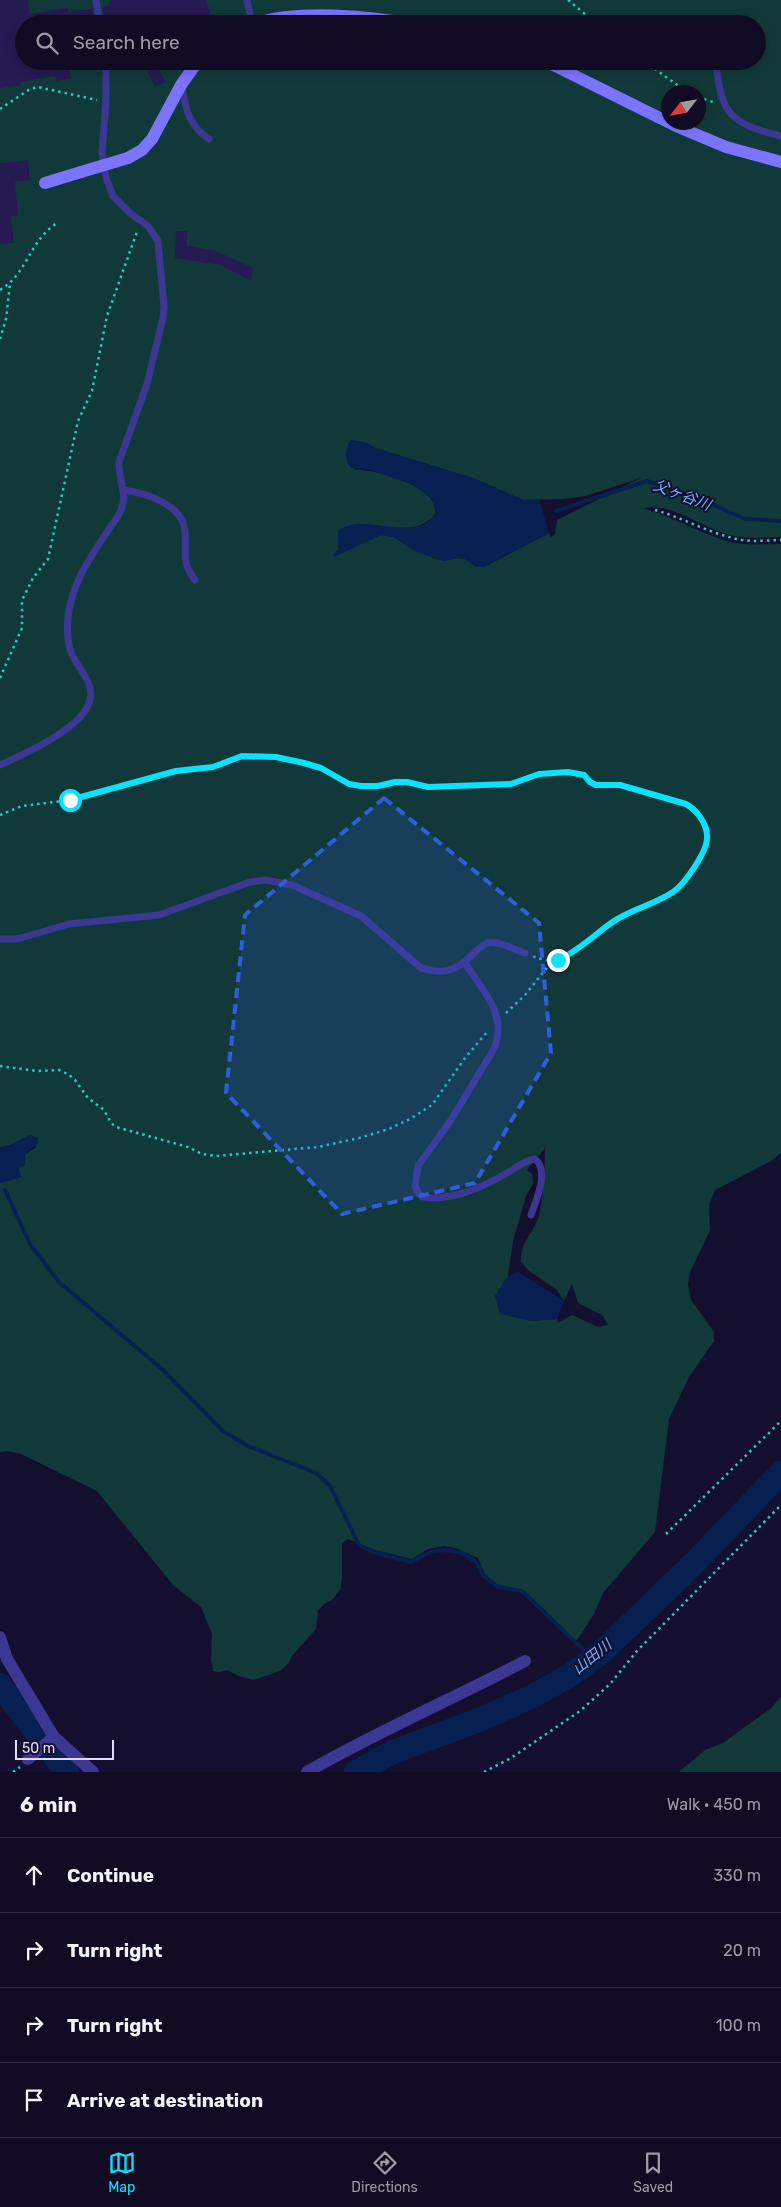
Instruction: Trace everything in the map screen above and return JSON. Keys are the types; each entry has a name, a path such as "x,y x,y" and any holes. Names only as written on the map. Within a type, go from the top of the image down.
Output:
{"street":[{"path":"45,183 128,158 142,150 152,139 192,70"},
{"path":"563,70 676,126 726,147 781,162"},
{"path":"0,1637 7,1659 51,1739 93,1772"},
{"path":"307,1772 350,1747 476,1687 525,1661"},
{"path":"28,1759 51,1739"}],"lane":[{"path":"96,0 98,15"},
{"path":"247,0 251,15"},
{"path":"0,765 62,734 85,711 90,700 90,687 71,652 68,637 70,599 80,573 122,510 124,495 118,475 118,462 147,384 163,318 164,307 158,241 148,226 113,196 106,178 102,152 106,101 106,70"},
{"path":"717,70 721,95 727,110 733,117 739,122 757,130 781,136"},
{"path":"182,85 185,108 191,121 198,132 209,139"},
{"path":"123,490 146,494 170,506 177,514 186,530 184,559 186,567 196,580"},
{"path":"0,939 18,939 69,924 159,915 250,882 266,880 292,886 361,916 421,968 442,973 453,970 480,947 488,943 496,943 525,954"},
{"path":"464,962 491,1002 498,1020 499,1036 495,1047 451,1120 418,1166 415,1186 422,1197 430,1198 460,1194 478,1189 524,1163 535,1159 540,1163 542,1169 541,1182 531,1215"}],"path":[{"path":"568,0 586,15"},
{"path":"656,70 677,85"},
{"path":"0,109 30,89 38,87 106,101"},
{"path":"0,678 22,628 22,600 33,578 48,559 78,422 92,391 108,316 141,221"},
{"path":"0,339 6,319 8,288 39,238 58,223"},
{"path":"0,290 11,283"},
{"path":"655,510 678,516 727,537 744,541 781,540"},
{"path":"0,815 22,806 70,800 176,771 213,767 242,756 276,757 304,763 321,768 349,784 361,786 378,786 395,782 407,782 428,787 511,784 539,774 568,772 584,775 590,782 596,785 620,785 695,808 708,838 705,847 681,886 658,901 616,920 570,954 554,960 540,959 525,954"},
{"path":"0,1066 37,1071 59,1070 75,1080 88,1098 99,1105 116,1127 188,1147 202,1154 233,1155 285,1148 318,1147 389,1129 410,1119 432,1105 464,1058 498,1020 525,995 554,960"},
{"path":"666,1534 781,1422"},
{"path":"484,1772 511,1758 580,1711 610,1684 637,1651 781,1505"}],"highlighted area":[{"path":"384,798 539,923 551,1053 475,1183 342,1214 226,1093 245,915"}],"green space":[{"path":"0,0 781,0 781,537 747,538 733,536 675,512 654,507 643,508 733,543 781,544 781,1153 771,1161 715,1190 709,1205 710,1230 690,1272 688,1285 691,1300 714,1332 714,1341 689,1377 669,1419 655,1532 603,1593 594,1614 575,1643 522,1590 498,1585 485,1574 478,1558 456,1548 444,1546 428,1549 412,1559 375,1550 348,1539 342,1543 342,1579 340,1590 332,1600 324,1604 318,1611 316,1629 292,1656 288,1664 280,1671 254,1680 227,1670 213,1671 211,1660 212,1634 201,1607 173,1585 97,1491 21,1454 7,1451 0,1452 0,1183 21,1177 18,1168 25,1155 36,1147 30,1135 10,1145 0,1147","holes":["365,442 375,448 473,478 523,500 564,499 585,496 641,478 557,520 555,534 551,537 549,533 484,567 477,567 465,559 458,558 444,561 434,558 413,550 394,537 381,535 338,550 354,524 408,528 418,526 435,514 434,504 428,495 405,481 365,470 355,470","545,1148 544,1182 537,1222 525,1242 521,1254 521,1262 528,1270 557,1290 564,1301 572,1284 578,1303 602,1315 608,1325 598,1327 572,1315 558,1323 557,1319 531,1321 495,1296 508,1276 513,1241 526,1196 533,1183 532,1174 527,1170"]},
{"path":"781,1697 781,1772 679,1772 705,1750 723,1743 770,1709"}],"water":[{"path":"351,440 365,442 375,448 473,478 523,500 539,499 549,533 484,567 477,567 465,559 458,558 444,561 434,558 413,550 394,537 381,535 334,557 333,554 338,550 338,531 344,528 356,524 414,527 424,524 432,518 436,509 431,498 414,485 367,469 351,468 346,454"},
{"path":"30,1135 38,1138 38,1143 25,1155 25,1165 18,1168 21,1177 0,1183 0,1147 10,1145"},
{"path":"518,1272 564,1301 557,1319 531,1321 500,1314 495,1296 508,1276"}],"building":[{"path":"0,0 28,0 30,14 68,8 68,12 92,9 93,15 15,15 15,70 70,70 71,78 56,81 55,76 20,82 21,85 0,88"},
{"path":"111,0 206,0 211,15 104,15 103,7 107,6"},
{"path":"147,70 159,70 165,82 155,87"},
{"path":"28,160 30,180 15,182 18,216 11,216 14,243 0,244 0,163"},
{"path":"176,231 187,231 187,246 216,251 253,268 251,281 221,265 175,258"}],"waterway":[{"name":"父ヶ谷川","path":"556,511 647,481 700,499 745,519 781,521"},
{"path":"5,1190 30,1244 59,1282 163,1370 223,1431 248,1446 316,1473 330,1486 359,1545 373,1552 411,1562 433,1551 445,1550 462,1553 476,1562 483,1575 498,1587 522,1591 593,1659"},
{"name":"山田川","path":"356,1772 393,1752 479,1720 533,1696 569,1676 601,1653 692,1565 781,1473"},
{"name":"山田川","path":"0,1685 67,1772"}],"route":[{"path":"70,800 176,771 213,767 242,756 257,756 276,757 304,763 321,768 349,784 361,786 378,786 395,782 407,782 428,787 511,784 548,772 568,772 584,775 590,782 596,785 620,785 695,808 708,838 705,847 681,886 658,901 616,920 570,954 558,960"}]}
